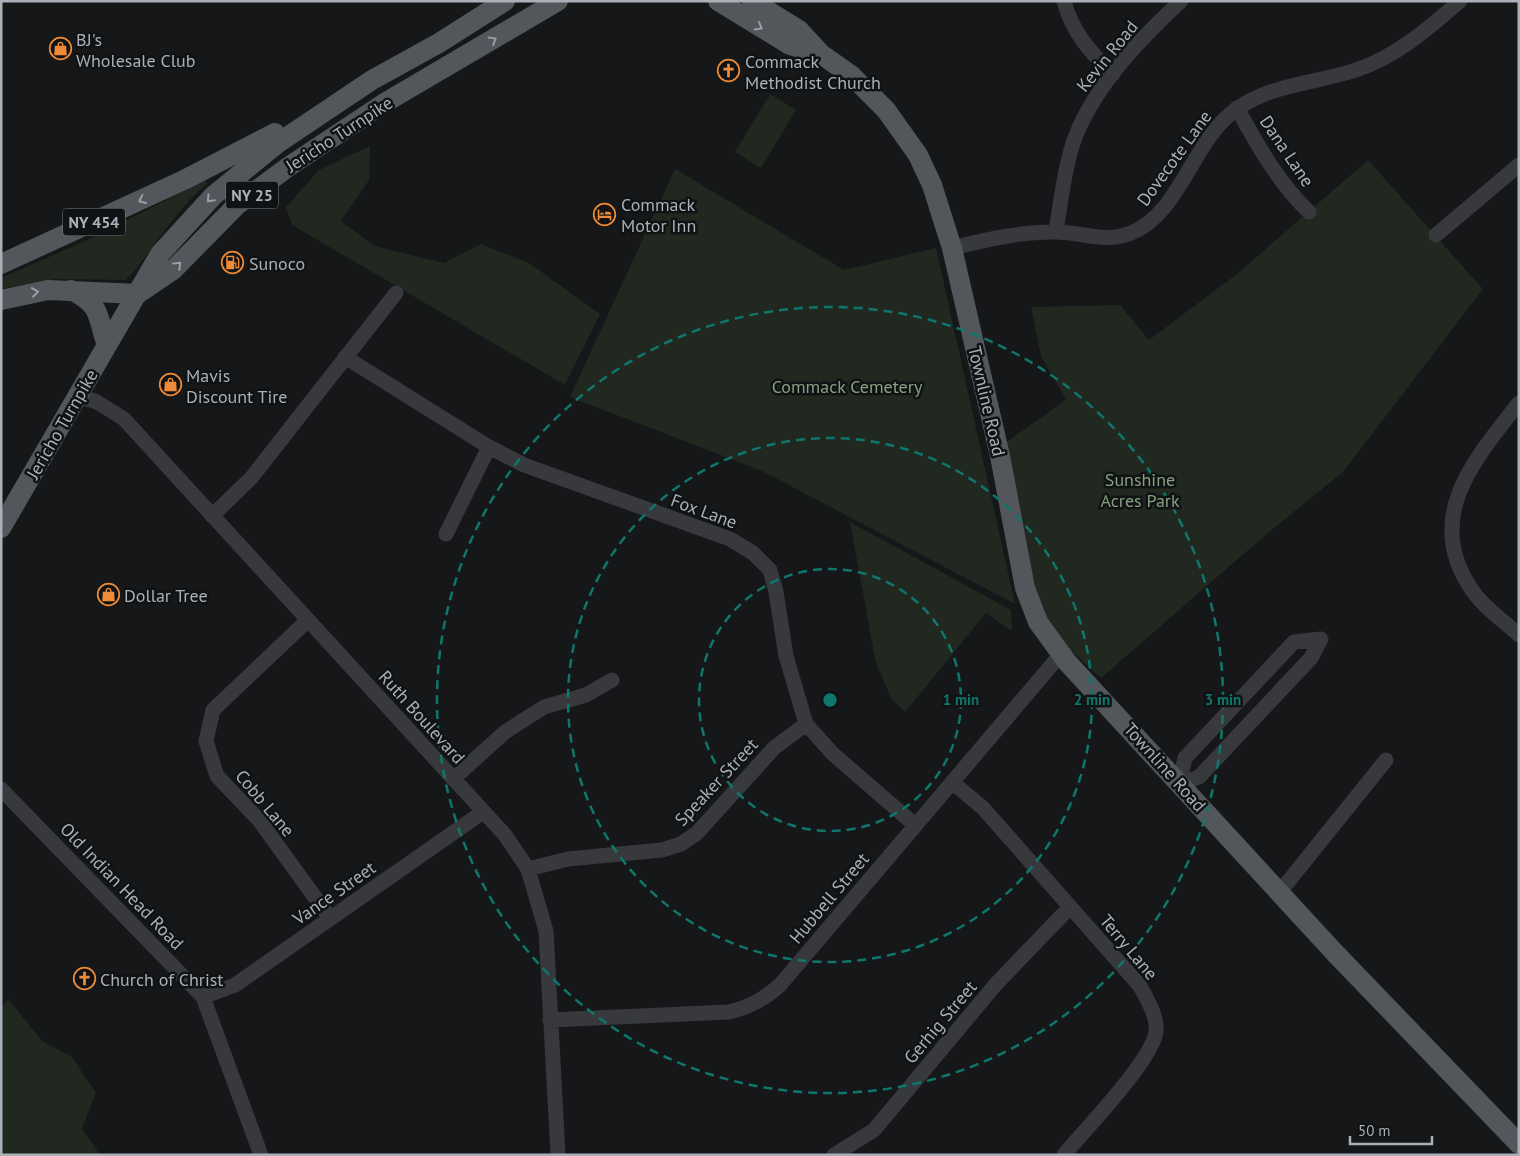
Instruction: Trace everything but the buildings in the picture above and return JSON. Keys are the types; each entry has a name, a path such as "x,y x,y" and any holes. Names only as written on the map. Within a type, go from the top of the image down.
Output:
{"main road":[{"name":"Jericho Turnpike","path":"1,528 160,254 213,196 278,143 361,88 439,43 505,1"},
{"name":"Jericho Turnpike","path":"138,294 173,270 238,205 288,167 376,109 558,1"},
{"path":"718,1 790,45 821,54"},
{"path":"752,1 800,30 821,54"},
{"path":"439,43 451,65"},
{"path":"409,89 419,68 434,53 439,43"},
{"path":"376,109 378,98 418,54"},
{"name":"Townline Road","path":"821,54 852,76 886,110 906,136 932,185 952,248 1000,456 1025,588 1038,622 1060,654 1279,893 1519,1144"},
{"path":"238,205 261,174 283,153 351,108 361,88"},
{"name":"NY 454","path":"1,264 186,180 275,133 323,113"},
{"path":"69,290 86,298 99,313 107,345"},
{"path":"1,300 25,294 69,290 138,294"}],"street":[{"path":"1064,1 1068,18 1080,39 1113,74"},
{"name":"Kevin Road","path":"1056,232 1076,136 1090,105 1113,74 1181,1"},
{"name":"Dovecote Lane","path":"952,248 1027,232 1056,232 1096,238 1114,237 1131,233 1150,222 1168,202 1202,146 1216,128 1237,108 1259,96 1278,89 1358,69 1382,58 1402,47 1460,1"},
{"name":"Dana Lane","path":"1237,108 1269,164 1295,199 1309,212"},
{"path":"1436,235 1517,169"},
{"path":"212,516 252,477 396,293"},
{"name":"Fox Lane","path":"345,357 489,447 524,465 577,486 730,539 753,553 770,570 776,592 786,656 806,724 833,754 915,825"},
{"name":"Ruth Boulevard","path":"78,396 97,402 124,419 505,835 528,869 546,931 558,1155"},
{"path":"1519,403 1473,461 1461,484 1454,504 1452,533 1456,562 1472,591 1519,635"},
{"path":"446,534 489,447"},
{"name":"Cobb Lane","path":"308,620 213,710 206,741 218,776 259,820 330,918"},
{"path":"1321,639 1311,658 1199,777 1179,784 1185,758 1294,642 1321,639"},
{"name":"Hubbell Street","path":"550,1020 729,1012 755,1004 780,985 1060,654"},
{"path":"453,779 505,732 544,707 586,695 612,680"},
{"name":"Speaker Street","path":"528,869 568,859 662,850 681,844 697,833 774,748 806,724"},
{"path":"1279,893 1386,760"},
{"name":"Terry Lane","path":"952,782 983,808 1140,986 1154,1012 1156,1032 1148,1055 1064,1155"},
{"name":"Old Indian Head Road","path":"1,789 203,997 261,1155"},
{"name":"Vance Street","path":"203,997 235,985 483,812"},
{"name":"Gerhig Street","path":"834,1155 874,1130 996,984 1070,907"}],"green space":[{"path":"770,94 796,110 761,168 735,152"},
{"path":"370,146 369,180 341,221 374,246 444,263 481,244 529,263 600,314 565,385 292,225 286,207 319,170"},
{"name":"Sunshine Acres Park","path":"1368,160 1483,289 1343,472 1270,531 1101,678 1057,638 1035,596 1005,443 1066,400 1041,356 1031,307 1120,305 1149,340 1237,274"},
{"name":"Commack Cemetery","path":"675,169 844,270 936,248 1015,604 762,471 570,397"},
{"path":"206,180 207,184 184,206 126,280 55,279 1,289 1,278 85,241"},
{"path":"850,522 1011,610 1012,631 986,613 905,712 892,700 876,663"},
{"path":"8,999 42,1041 72,1057 96,1093 82,1128 100,1155 1,1155 1,1008"}],"place":[{"name":"BJ's Wholesale Club","path":"60,49"},
{"name":"Commack Methodist Church","path":"729,71"},
{"name":"Commack Motor Inn","path":"605,214"},
{"name":"Sunoco","path":"233,263"},
{"name":"Mavis Discount Tire","path":"170,385"},
{"name":"Dollar Tree","path":"108,595"},
{"name":"Church of Christ","path":"84,979"}]}
